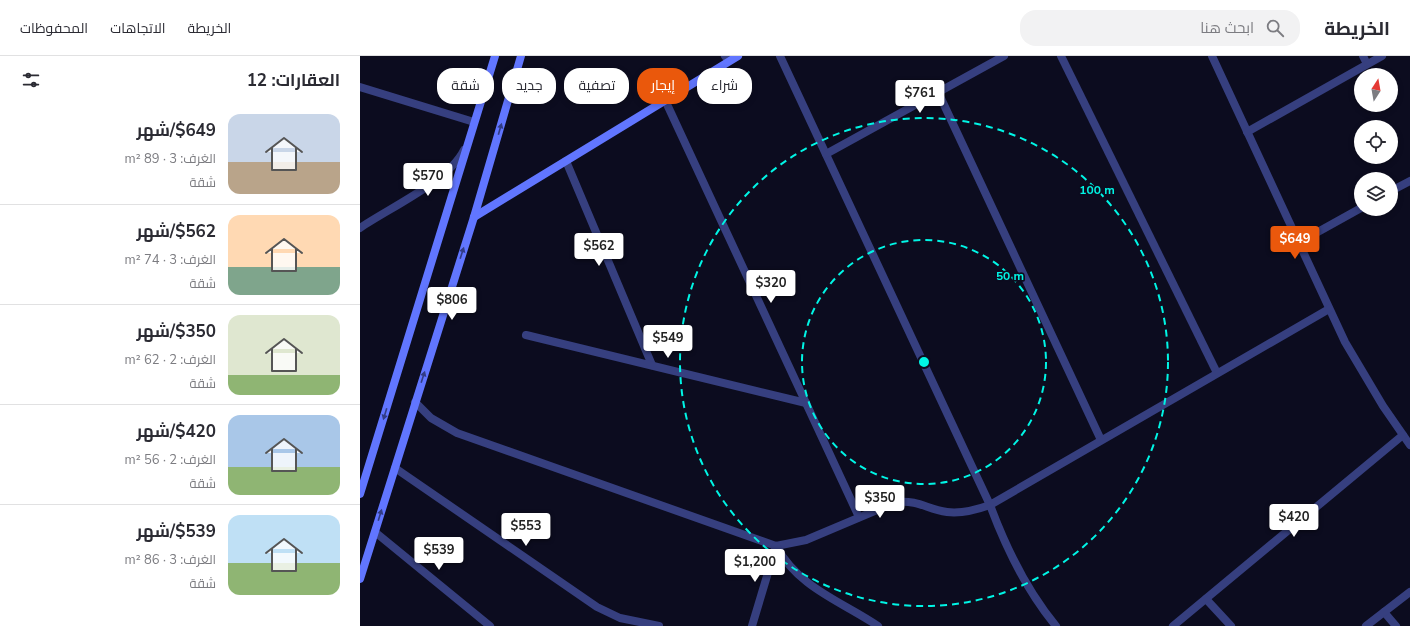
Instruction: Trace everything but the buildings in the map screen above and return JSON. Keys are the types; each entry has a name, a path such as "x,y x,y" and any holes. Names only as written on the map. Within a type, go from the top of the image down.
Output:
{"main road":[{"path":"360,494 495,56"},
{"path":"360,579 474,218 521,56"},
{"path":"689,84 727,58 738,56"},
{"path":"474,218 659,104"}],"street":[{"path":"780,56 990,505 999,530 1023,578 1056,626"},
{"path":"826,154 1004,56"},
{"path":"1061,56 1217,374"},
{"path":"1212,56 1329,309 1363,374 1410,445"},
{"path":"1363,56 1367,64"},
{"path":"1247,132 1382,56"},
{"path":"360,87 474,122"},
{"path":"938,92 1101,440"},
{"path":"667,104 859,517"},
{"path":"362,225 450,170 461,156 470,140"},
{"path":"566,161 652,365"},
{"path":"1398,188 1410,182"},
{"path":"1298,243 1354,212"},
{"path":"415,402 431,418 457,433 776,546 806,540 896,502 908,501 946,512 961,513 990,505 1329,309"},
{"path":"526,334 806,403"},
{"path":"1173,626 1403,435"},
{"path":"395,468 597,607 620,618 659,626"},
{"path":"375,532 490,626"},
{"path":"752,626 776,546"},
{"path":"776,546 783,559 797,575 847,609 878,626"},
{"path":"1366,626 1410,592"},
{"path":"1206,599 1231,626"},
{"path":"1384,612 1396,626"}]}
